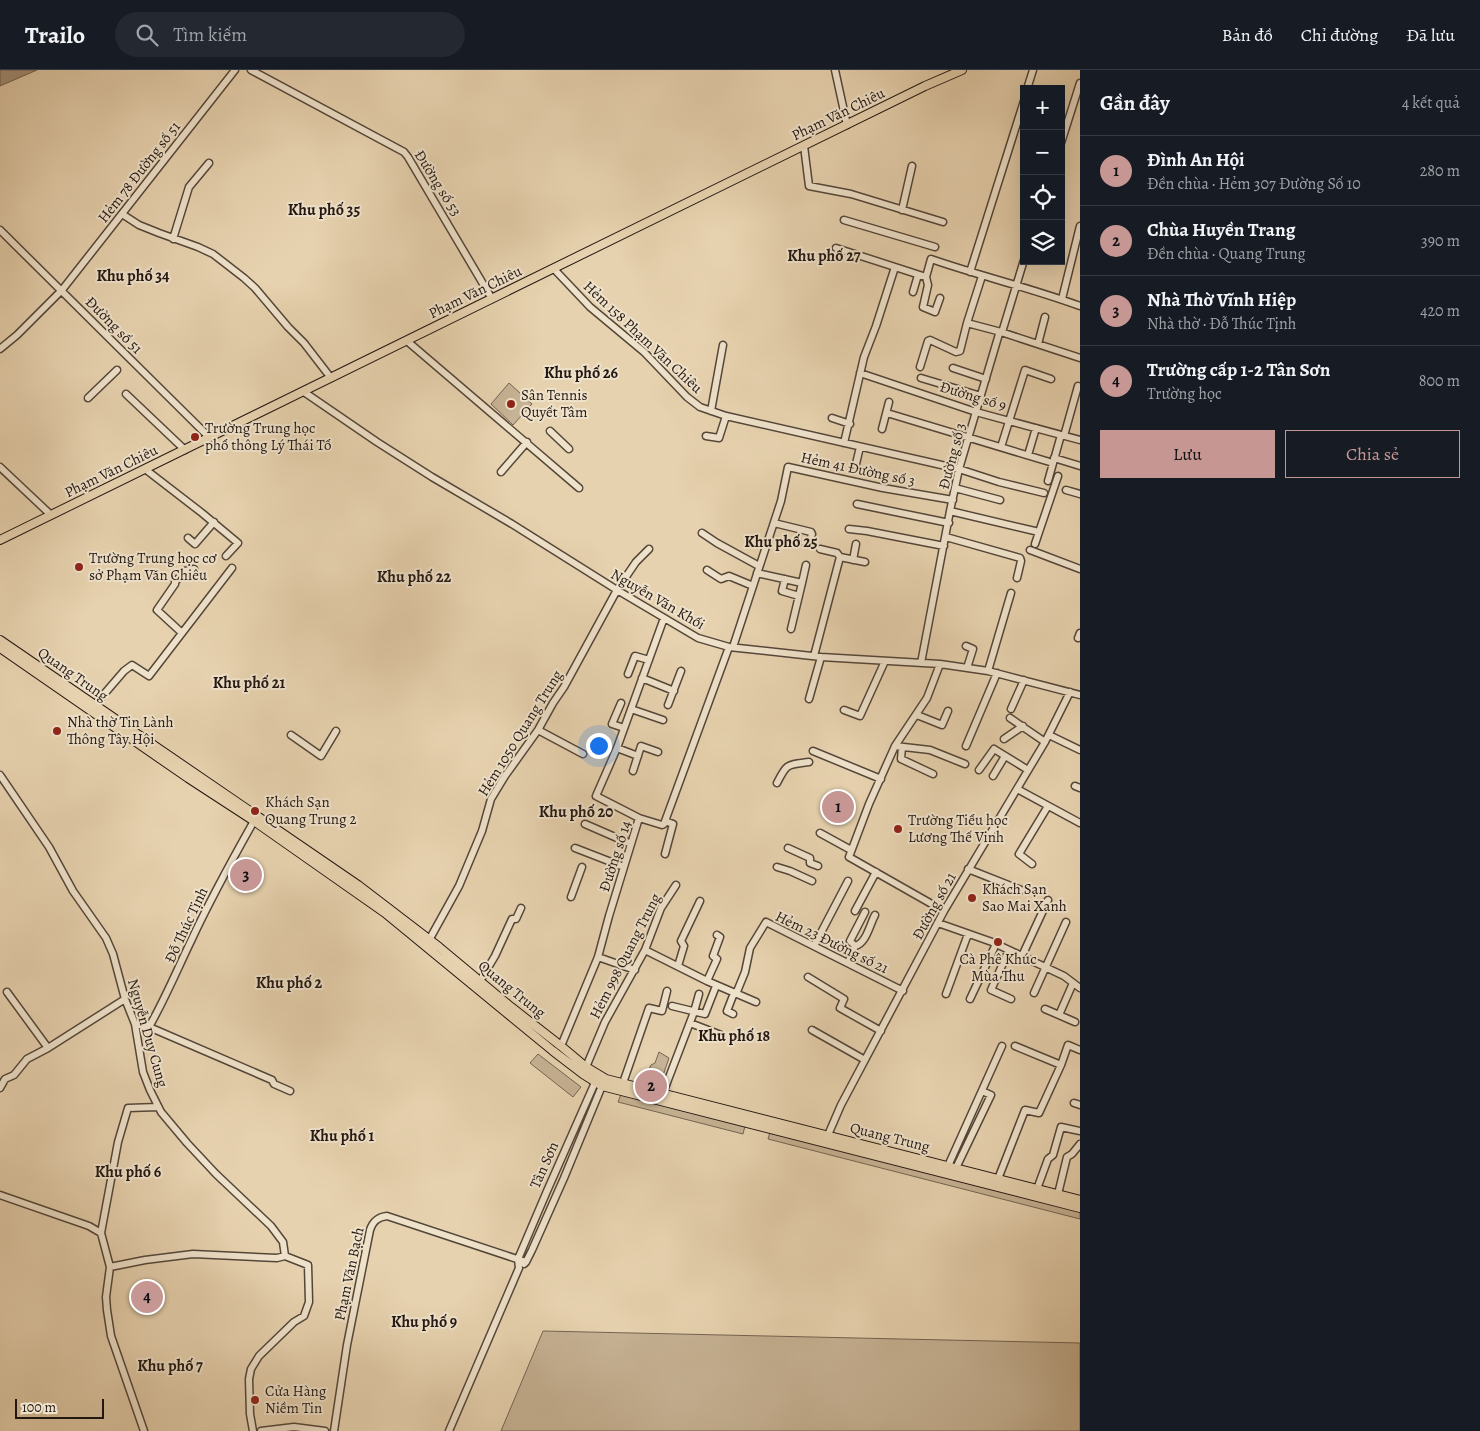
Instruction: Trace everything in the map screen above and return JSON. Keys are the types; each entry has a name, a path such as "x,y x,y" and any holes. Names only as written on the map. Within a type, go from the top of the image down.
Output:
{"main road":[{"name":"Phạm Văn Chiêu","path":"0,540 925,86 962,70"},
{"name":"Quang Trung","path":"0,640 92,708"},
{"name":"Quang Trung","path":"0,648 343,875 480,981 600,1080 622,1083 663,1093 759,1122"},
{"name":"Quang Trung","path":"218,794 254,821 405,924"},
{"name":"Quang Trung","path":"428,942 553,1051 583,1074 1080,1208"},
{"name":"Quang Trung","path":"826,1139 952,1167 1080,1200"}],"street":[{"name":"Hẻm 78 Đường số 51","path":"0,349 17,335 62,290 235,70"},
{"name":"Đường số 53","path":"251,70 404,152 492,299"},
{"path":"835,70 847,125"},
{"path":"1028,85 1033,70"},
{"path":"1065,130 1080,83"},
{"path":"970,272 1020,114"},
{"path":"804,146 809,186 851,194 944,222"},
{"path":"173,239 189,187 209,164"},
{"path":"902,210 912,166"},
{"path":"122,214 139,225 213,254 244,278 304,343 331,378"},
{"path":"844,220 935,247"},
{"path":"1062,299 1080,226"},
{"name":"Đường số 51","path":"0,230 210,438"},
{"path":"836,248 922,276 928,285 924,307 935,312 940,298"},
{"path":"913,292 931,259 1080,306"},
{"name":"Đường số 3","path":"921,664 959,470 1000,332 1003,329 1022,265"},
{"path":"844,443 850,424 860,373 894,267"},
{"name":"Hẻm 158 Phạm Văn Chiêu","path":"554,269 590,307 644,352 687,397 700,407 726,416 959,470 1044,493"},
{"path":"920,367 928,340 956,352 960,351 982,276"},
{"path":"1038,344 1045,317"},
{"path":"967,323 1080,358"},
{"path":"408,341 579,488"},
{"path":"711,411 723,346"},
{"path":"953,368 986,379"},
{"path":"88,398 117,370"},
{"path":"1002,447 1025,370 1051,378"},
{"name":"Đường số 9","path":"860,373 976,412 1080,440"},
{"path":"921,378 981,396"},
{"path":"1048,481 1078,386"},
{"name":"Nguyễn Văn Khối","path":"304,392 377,442 512,524 552,551 698,638 731,647 818,656 940,664 988,671 1080,695"},
{"path":"126,394 184,450"},
{"path":"882,429 889,402"},
{"path":"886,413 1028,455 1080,466"},
{"path":"706,436 719,438 726,416"},
{"path":"832,418 850,424"},
{"path":"1028,455 1036,428"},
{"path":"550,431 569,449"},
{"path":"501,472 527,442"},
{"path":"855,468 863,447"},
{"path":"0,467 51,515"},
{"name":"Hẻm 41 Đường số 3","path":"774,523 782,501 788,467 883,488 953,500"},
{"path":"145,469 238,543 226,556"},
{"path":"1034,544 1058,476"},
{"path":"955,488 1000,500"},
{"path":"1066,490 1080,494"},
{"path":"857,504 949,522"},
{"path":"950,511 1039,532"},
{"path":"188,538 195,544 214,522"},
{"path":"665,854 673,824 665,821 731,647 774,523 810,532 812,534 810,542 805,543"},
{"path":"849,529 944,546"},
{"path":"702,533 717,544 759,566"},
{"path":"946,537 1020,558 1017,578"},
{"path":"854,560 856,544"},
{"name":"Hẻm 1050 Quang Trung","path":"428,942 459,886 482,831 490,798 538,730 553,702 564,687 616,590 632,566 649,549"},
{"path":"820,549 837,553 840,557 865,562"},
{"path":"1030,550 1080,569"},
{"path":"809,698 840,557"},
{"path":"791,629 806,565"},
{"path":"92,708 132,665 149,676 232,568"},
{"path":"182,633 157,610 175,583 185,572 194,569"},
{"path":"707,570 721,579 729,576 753,586"},
{"path":"757,573 802,583"},
{"path":"784,580 782,591 800,596"},
{"path":"988,671 1011,593"},
{"path":"639,818 596,796 617,748 664,618"},
{"path":"966,646 973,649 967,668"},
{"path":"628,674 635,656 649,660"},
{"path":"844,710 860,716 885,661"},
{"path":"940,664 927,698 881,778 849,857 944,911"},
{"path":"668,705 681,671"},
{"path":"966,746 997,673"},
{"path":"642,678 674,691"},
{"path":"1011,709 1024,680"},
{"name":"Đường số 21","path":"826,1139 865,1060 944,911 1045,742 1070,692"},
{"path":"621,703 612,724 624,728"},
{"path":"631,709 663,720"},
{"path":"917,715 942,724 948,710"},
{"path":"1010,718 1045,742"},
{"path":"1004,739 1023,726"},
{"path":"538,730 584,754"},
{"path":"291,735 321,756 336,731"},
{"path":"1049,735 1080,750"},
{"path":"633,771 641,746 658,752"},
{"path":"899,747 930,750 965,764"},
{"path":"899,747 901,759 933,774"},
{"path":"617,748 638,756"},
{"path":"979,770 994,749 1028,770"},
{"path":"813,751 881,778"},
{"path":"993,776 1006,756"},
{"path":"777,783 785,767 791,764 809,762"},
{"name":"Nguyễn Duy Cung","path":"0,775 49,847 73,891 106,938 113,954 125,1000 135,1024 143,1072 163,1116 186,1143 271,1226 283,1242 285,1256"},
{"path":"1017,789 1080,822"},
{"path":"1032,864 1018,854 1048,806"},
{"name":"Đường số 14","path":"561,1046 598,957 639,818 662,825 665,821"},
{"name":"Đỗ Thúc Tịnh","path":"149,1027 162,1005 218,886 254,821"},
{"path":"585,824 631,844"},
{"path":"820,834 851,850"},
{"path":"575,848 624,867"},
{"path":"788,848 810,858 810,863 818,866"},
{"path":"571,898 582,867"},
{"path":"777,867 790,870 812,881"},
{"path":"968,869 1021,890"},
{"path":"855,911 876,872"},
{"path":"814,946 848,881"},
{"name":"Hẻm 998 Quang Trung","path":"586,1067 606,1022 645,950 661,908 676,885"},
{"path":"1022,956 1048,900"},
{"path":"678,966 684,946 681,941 700,901"},
{"path":"480,981 495,956 512,920 516,919 521,908"},
{"path":"855,946 850,941 865,912"},
{"path":"848,963 855,946 863,941 875,915"},
{"name":"Hẻm 23 Đường số 21","path":"735,994 745,972 750,948 766,922 902,991"},
{"path":"1034,993 1066,922"},
{"path":"938,923 996,944 1064,976 1078,985 1059,1015"},
{"path":"946,994 968,934"},
{"path":"706,981 717,959 713,956 720,937 716,935"},
{"path":"970,999 996,944"},
{"path":"645,950 716,986 756,1002"},
{"path":"1009,950 991,990 1010,999"},
{"path":"598,957 635,970"},
{"path":"808,977 844,999 840,1008 881,1031"},
{"path":"672,1006 705,1014 716,986"},
{"path":"7,992 48,1048"},
{"path":"622,1083 649,1008 662,1011 667,992"},
{"path":"663,1093 699,994"},
{"path":"733,1014 727,1011 735,994"},
{"path":"0,1088 5,1079 14,1075 27,1059 125,1000"},
{"path":"1045,1009 1075,1022"},
{"path":"690,1023 721,1035"},
{"path":"135,1024 149,1027 272,1080 274,1084 290,1091"},
{"path":"812,1030 865,1060"},
{"path":"998,1179 1025,1110 1039,1113 1068,1045 1080,1050"},
{"path":"952,1167 991,1094 982,1091 1002,1046"},
{"path":"1015,1046 1061,1064"},
{"name":"Tân Sơn","path":"449,1431 518,1268 518,1259 547,1191 600,1080"},
{"name":"Tân Sơn","path":"518,1268 526,1262 564,1178 600,1080"},
{"path":"144,1431 111,1336 106,1310 110,1267 101,1232 118,1142 128,1108 158,1107"},
{"path":"1037,1189 1048,1159 1053,1155 1061,1126 1080,1132"},
{"path":"1058,1194 1067,1158 1080,1144"},
{"path":"0,1195 89,1226 101,1232"},
{"name":"Phạm Văn Bạch","path":"334,1431 355,1306 370,1230 374,1221 387,1216 526,1262"},
{"path":"110,1267 193,1254 277,1258 285,1256 308,1265 309,1302 304,1316 294,1322 259,1356 251,1369 250,1414 253,1431"},
{"path":"261,1431 294,1427 325,1431"}],"shaded area":[{"path":"0,70 37,70 0,86"},
{"name":"Sân Tennis Quyết Tâm","path":"509,383 532,404 513,425 491,404"},
{"path":"659,1052 669,1058 659,1087 644,1080 651,1065 655,1063"},
{"path":"538,1054 581,1087 573,1097 530,1063"},
{"path":"621,1094 745,1126 743,1134 618,1102"},
{"path":"770,1132 1080,1211 1080,1219 768,1139"},
{"path":"543,1331 1080,1343 1080,1431 501,1431"}],"place":[{"name":"Sân Tennis Quyết Tâm","path":"511,404"},
{"name":"Trường Trung học phổ thông Lý Thái Tổ","path":"195,437"},
{"name":"Trường Trung học cơ sở Phạm Văn Chiêu","path":"79,567"},
{"name":"Nhà thờ Tin Lành Thông Tây Hội","path":"57,731"},
{"name":"Đình An Hội","path":"838,807"},
{"name":"Khách Sạn Quang Trung 2","path":"255,811"},
{"name":"Trường Tiểu học Lương Thế Vinh","path":"898,829"},
{"name":"Nhà Thờ Vĩnh Hiệp","path":"246,875"},
{"name":"Khách Sạn Sao Mai Xanh","path":"972,898"},
{"name":"Cà Phê Khúc Mùa Thu","path":"998,942"},
{"name":"Chùa Huyền Trang","path":"651,1086"},
{"name":"Trường cấp 1-2 Tân Sơn","path":"147,1297"},
{"name":"Cửa Hàng Niềm Tin","path":"255,1400"}],"district":[{"name":"Khu phố 35","path":"324,210"},
{"name":"Khu phố 27","path":"824,256"},
{"name":"Khu phố 34","path":"133,276"},
{"name":"Khu phố 26","path":"581,373"},
{"name":"Khu phố 25","path":"781,542"},
{"name":"Khu phố 22","path":"414,577"},
{"name":"Khu phố 21","path":"249,683"},
{"name":"Khu phố 20","path":"576,812"},
{"name":"Khu phố 2","path":"289,983"},
{"name":"Khu phố 18","path":"734,1036"},
{"name":"Khu phố 1","path":"342,1136"},
{"name":"Khu phố 6","path":"128,1172"},
{"name":"Khu phố 9","path":"424,1322"},
{"name":"Khu phố 7","path":"170,1366"}]}
